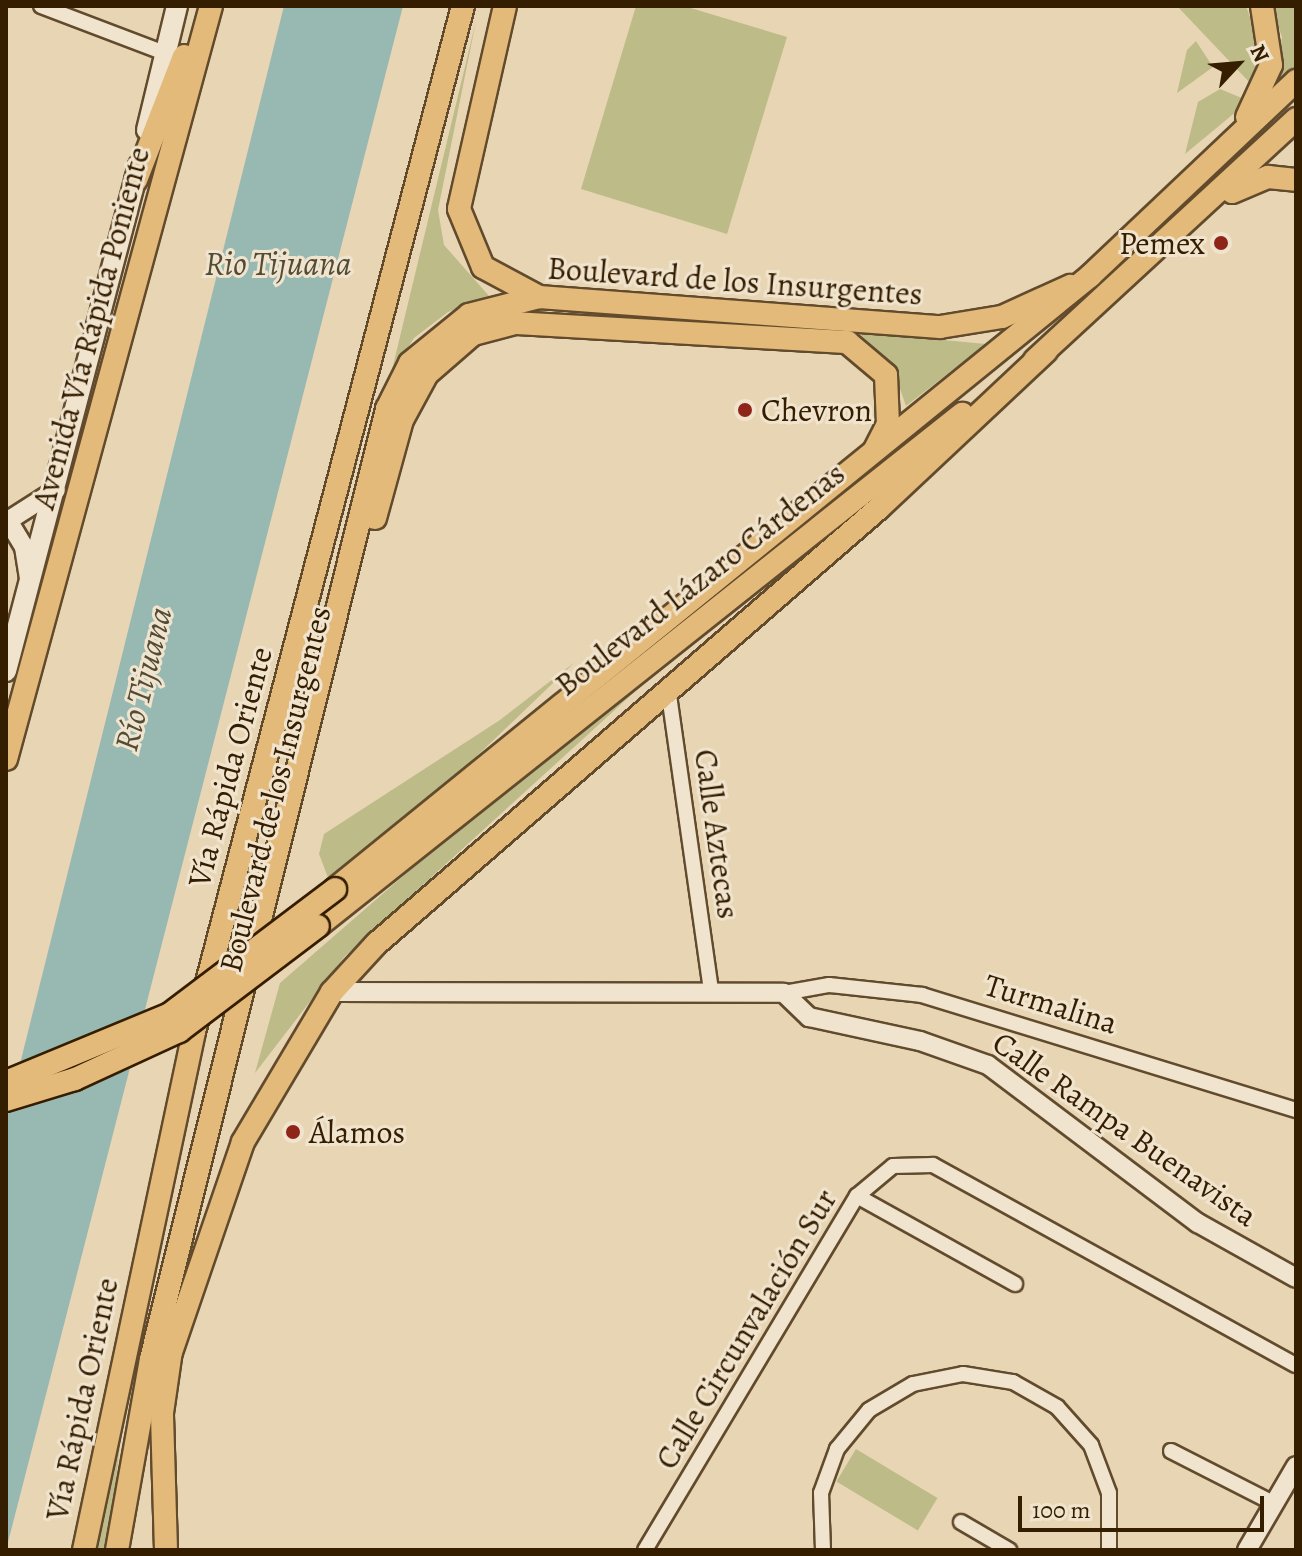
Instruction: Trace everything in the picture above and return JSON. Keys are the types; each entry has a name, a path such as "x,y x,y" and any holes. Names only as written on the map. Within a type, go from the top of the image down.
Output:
{"main road":[{"name":"Avenida Vía Rápida Poniente","path":"6,671 58,488 177,6"},
{"path":"136,180 202,6"},
{"name":"Avenida Vía Rápida Poniente","path":"6,759 211,6"},
{"path":"505,6 459,209 483,267 539,297"},
{"path":"1175,204 1263,93 1272,53 1262,6"},
{"name":"Vía Rápida Oriente","path":"84,1550 194,1032 462,13"},
{"name":"Boulevard Lázaro Cárdenas","path":"6,1082 170,1014 335,889 1090,276 1175,204 1296,81"},
{"name":"Boulevard Lázaro Cárdenas","path":"6,1100 75,1079 179,1031 318,926 1046,351 1178,235 1296,119"},
{"path":"1178,235 1243,185 1268,177 1296,180"},
{"name":"Boulevard de los Insurgentes","path":"117,1550 140,1405 387,409 410,363 440,333 485,308 539,297 760,309 968,325 1090,276"},
{"path":"752,334 760,309"},
{"name":"Boulevard de los Insurgentes","path":"166,1550 161,1477 168,1361 380,499 415,393 452,347 499,326 541,320 847,342 872,357 890,397 875,450"},
{"path":"168,1361 243,1142 332,992 376,944 879,508 1046,351"}],"street":[{"path":"41,6 165,53"},
{"path":"30,587 24,547 7,522 58,488"},
{"name":"Calle Aztecas","path":"668,688 711,989"},
{"name":"Turmalina","path":"784,993 829,985 922,995 1296,1110"},
{"path":"332,992 711,989 784,993"},
{"name":"Calle Rampa Buenavista","path":"784,993 809,1017 988,1065 1198,1223 1296,1278"},
{"name":"Calle Circunvalación Sur","path":"645,1550 857,1196 893,1166 933,1165 1296,1365"},
{"path":"857,1196 1015,1284"},
{"path":"823,1550 821,1493 837,1449 880,1403 913,1384 963,1374 1024,1388 1057,1407 1091,1445 1109,1493 1109,1550"},
{"path":"1171,1451 1273,1503"},
{"path":"1247,1550 1296,1466"},
{"path":"961,1522 1009,1550"}],"shaded area":[{"path":"636,6 684,6 787,37 727,234 581,189"},
{"path":"1177,6 1246,6 1259,42 1252,85"},
{"path":"1271,6 1296,6 1296,67 1276,87 1282,37"},
{"path":"476,21 438,210 444,245 489,296 448,312 414,338 391,374"},
{"path":"1196,41 1213,67 1177,93 1187,50"},
{"path":"1220,89 1249,101 1185,154 1198,102"},
{"path":"858,332 986,344 906,406 892,366"},
{"path":"674,656 345,956 255,1073 280,983 584,719"},
{"path":"575,662 458,774 329,880 319,854 324,834 500,720"},
{"path":"123,1419 108,1550 95,1550"},
{"path":"856,1449 937,1498 918,1531 836,1482"}],"water":[{"name":"Rio Tijuana","path":"284,6 403,6 6,1550 6,1120"}],"place":[{"name":"Pemex","path":"1221,243"},
{"name":"Chevron","path":"745,410"},
{"name":"Álamos","path":"293,1132"}],"water label":[{"name":"Río Tijuana","path":"143,679"}]}
